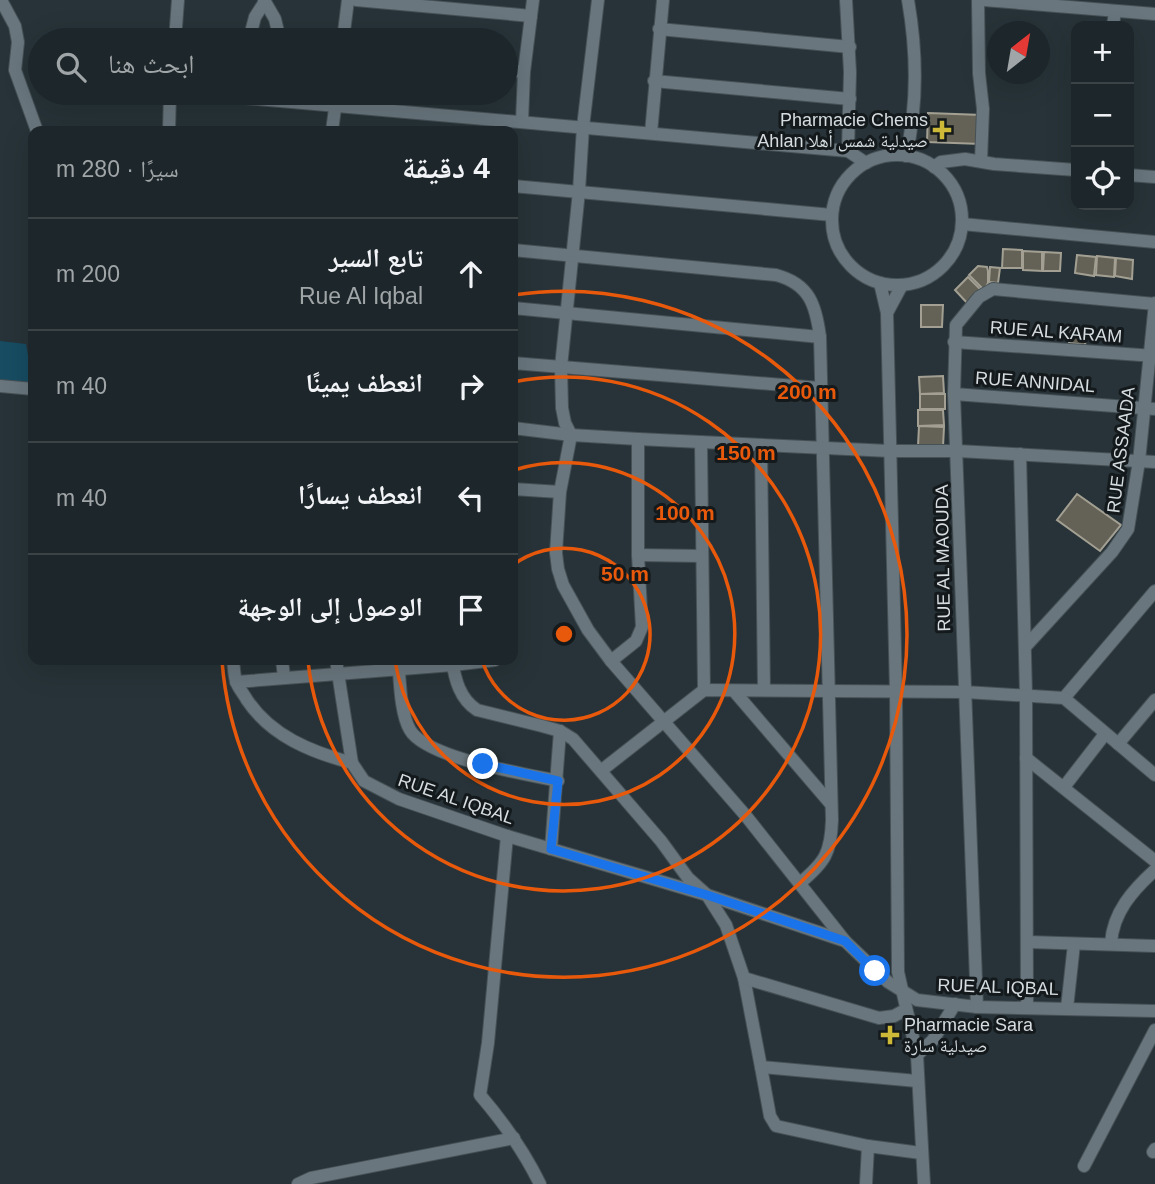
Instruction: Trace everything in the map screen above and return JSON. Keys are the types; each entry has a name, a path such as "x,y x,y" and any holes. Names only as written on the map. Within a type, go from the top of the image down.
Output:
{"street":[{"path":"1,0 15,26 18,42 15,70 35,126"},
{"path":"176,28 178,0"},
{"path":"344,28 348,0"},
{"path":"356,0 531,16"},
{"path":"522,121 524,72 533,0"},
{"path":"598,0 583,127 561,367 562,408 571,435 560,492 556,553 558,569 563,585 611,661 720,786 845,941"},
{"path":"651,134 663,0"},
{"path":"846,0 850,47 848,151"},
{"path":"906,156 912,129 915,38 908,0"},
{"path":"978,0 979,73 984,109 981,161"},
{"path":"984,0 1060,3 1155,14"},
{"path":"252,28 264,2 275,19 277,28"},
{"path":"659,29 850,47"},
{"path":"518,71 524,72"},
{"path":"654,81 850,99"},
{"path":"169,126 170,105"},
{"path":"333,126 335,105"},
{"path":"387,105 651,134 848,151 866,163"},
{"path":"912,129 928,164"},
{"path":"885,156 906,156 928,164 946,178 961,207 962,224 955,249 948,260 928,278 902,285 880,283 863,276 844,257 833,233 835,200 852,172 866,163 885,156"},
{"path":"928,164 951,160 981,161 1071,170"},
{"path":"1134,175 1155,177"},
{"path":"518,186 832,215"},
{"path":"962,224 1155,242"},
{"path":"518,250 784,277 799,286 811,299 817,313 820,337 831,836 829,850 822,863 800,883"},
{"path":"880,283 887,313 896,692 897,965 917,1055 924,1184"},
{"path":"887,313 902,285"},
{"name":"RUE AL MAOUDA","path":"977,1007 954,394 956,324 985,291 993,289 1155,304"},
{"name":"RUE ASSAADA","path":"1025,647 1125,535 1130,524 1150,408 1155,304"},
{"path":"518,308 820,337"},
{"name":"RUE AL KARAM","path":"954,342 1152,356"},
{"path":"518,363 820,388"},
{"path":"0,386 28,389"},
{"name":"RUE ANNIDAL","path":"954,394 1150,408"},
{"path":"518,429 638,439 890,451 958,451 1155,462"},
{"path":"611,661 636,641 642,627 638,555 638,439"},
{"path":"701,442 704,690"},
{"path":"761,445 764,690"},
{"path":"1020,454 1026,695 1027,1008"},
{"path":"518,489 560,492"},
{"path":"638,555 702,556"},
{"path":"1064,698 1154,593"},
{"path":"234,665 236,682 256,713 270,726 319,754 352,763 337,666"},
{"path":"283,665 284,677"},
{"path":"236,682 284,677 337,666 399,665 407,724 421,743 483,764 558,781"},
{"path":"454,665 461,695 477,710 560,732 573,739 662,841 688,878 707,895 726,925 744,978 770,1116 776,1126 869,1146 921,1153"},
{"path":"602,770 704,690 764,690 965,692 1064,698 1155,775"},
{"path":"734,691 830,803"},
{"path":"1118,744 1155,700"},
{"path":"551,849 560,732"},
{"path":"1064,787 1105,734"},
{"path":"1026,758 1155,861"},
{"name":"RUE AL IQBAL","path":"352,763 363,781 424,808 507,836 707,895 845,941 875,971 903,992 925,1002 977,1007 1155,1012"},
{"path":"507,836 488,1043 480,1095 514,1138 540,1184"},
{"path":"1111,943 1112,931 1120,910 1155,870"},
{"path":"1028,942 1155,946"},
{"path":"1067,1008 1074,944"},
{"path":"744,978 879,1018 894,1016 905,1010"},
{"path":"917,1055 933,1040 954,1004"},
{"path":"1084,1166 1155,1030"},
{"path":"761,1067 917,1081"},
{"path":"298,1184 312,1178 340,1179 514,1138"},
{"path":"866,1184 869,1146"}],"shaded area":[{"path":"0,341 26,344 28,384 0,383"}],"building":[{"path":"928,113 982,115 981,144 927,142"},
{"path":"1003,249 1022,250 1022,268 1002,268"},
{"path":"1023,251 1042,252 1042,271 1023,270"},
{"path":"1044,252 1061,253 1060,271 1043,271"},
{"path":"1077,255 1096,257 1094,276 1075,273"},
{"path":"1097,256 1115,258 1114,277 1096,275"},
{"path":"1116,258 1133,260 1132,279 1115,276"},
{"path":"978,266 987,267 988,271 988,283 984,290 969,275"},
{"path":"990,267 1000,268 998,283 989,282"},
{"path":"968,277 983,292 969,305 955,290"},
{"path":"921,305 943,305 942,327 921,327"},
{"path":"1071,330 1087,332 1085,345 1069,343"},
{"path":"943,376 944,393 920,394 919,377"},
{"path":"920,394 945,394 945,409 920,409"},
{"path":"918,410 943,410 944,425 918,426"},
{"path":"919,426 944,427 943,447 918,446"},
{"path":"1077,494 1121,525 1100,551 1057,520"}],"place":[{"name":"Pharmacie Chems Ahlan صيدلية شمس أهلا","path":"942,130"},
{"name":"Pharmacie Sara صيدلية سارة","path":"890,1035"}],"route":[{"path":"483,764 558,781 551,849 707,895 845,941 875,971"}]}
